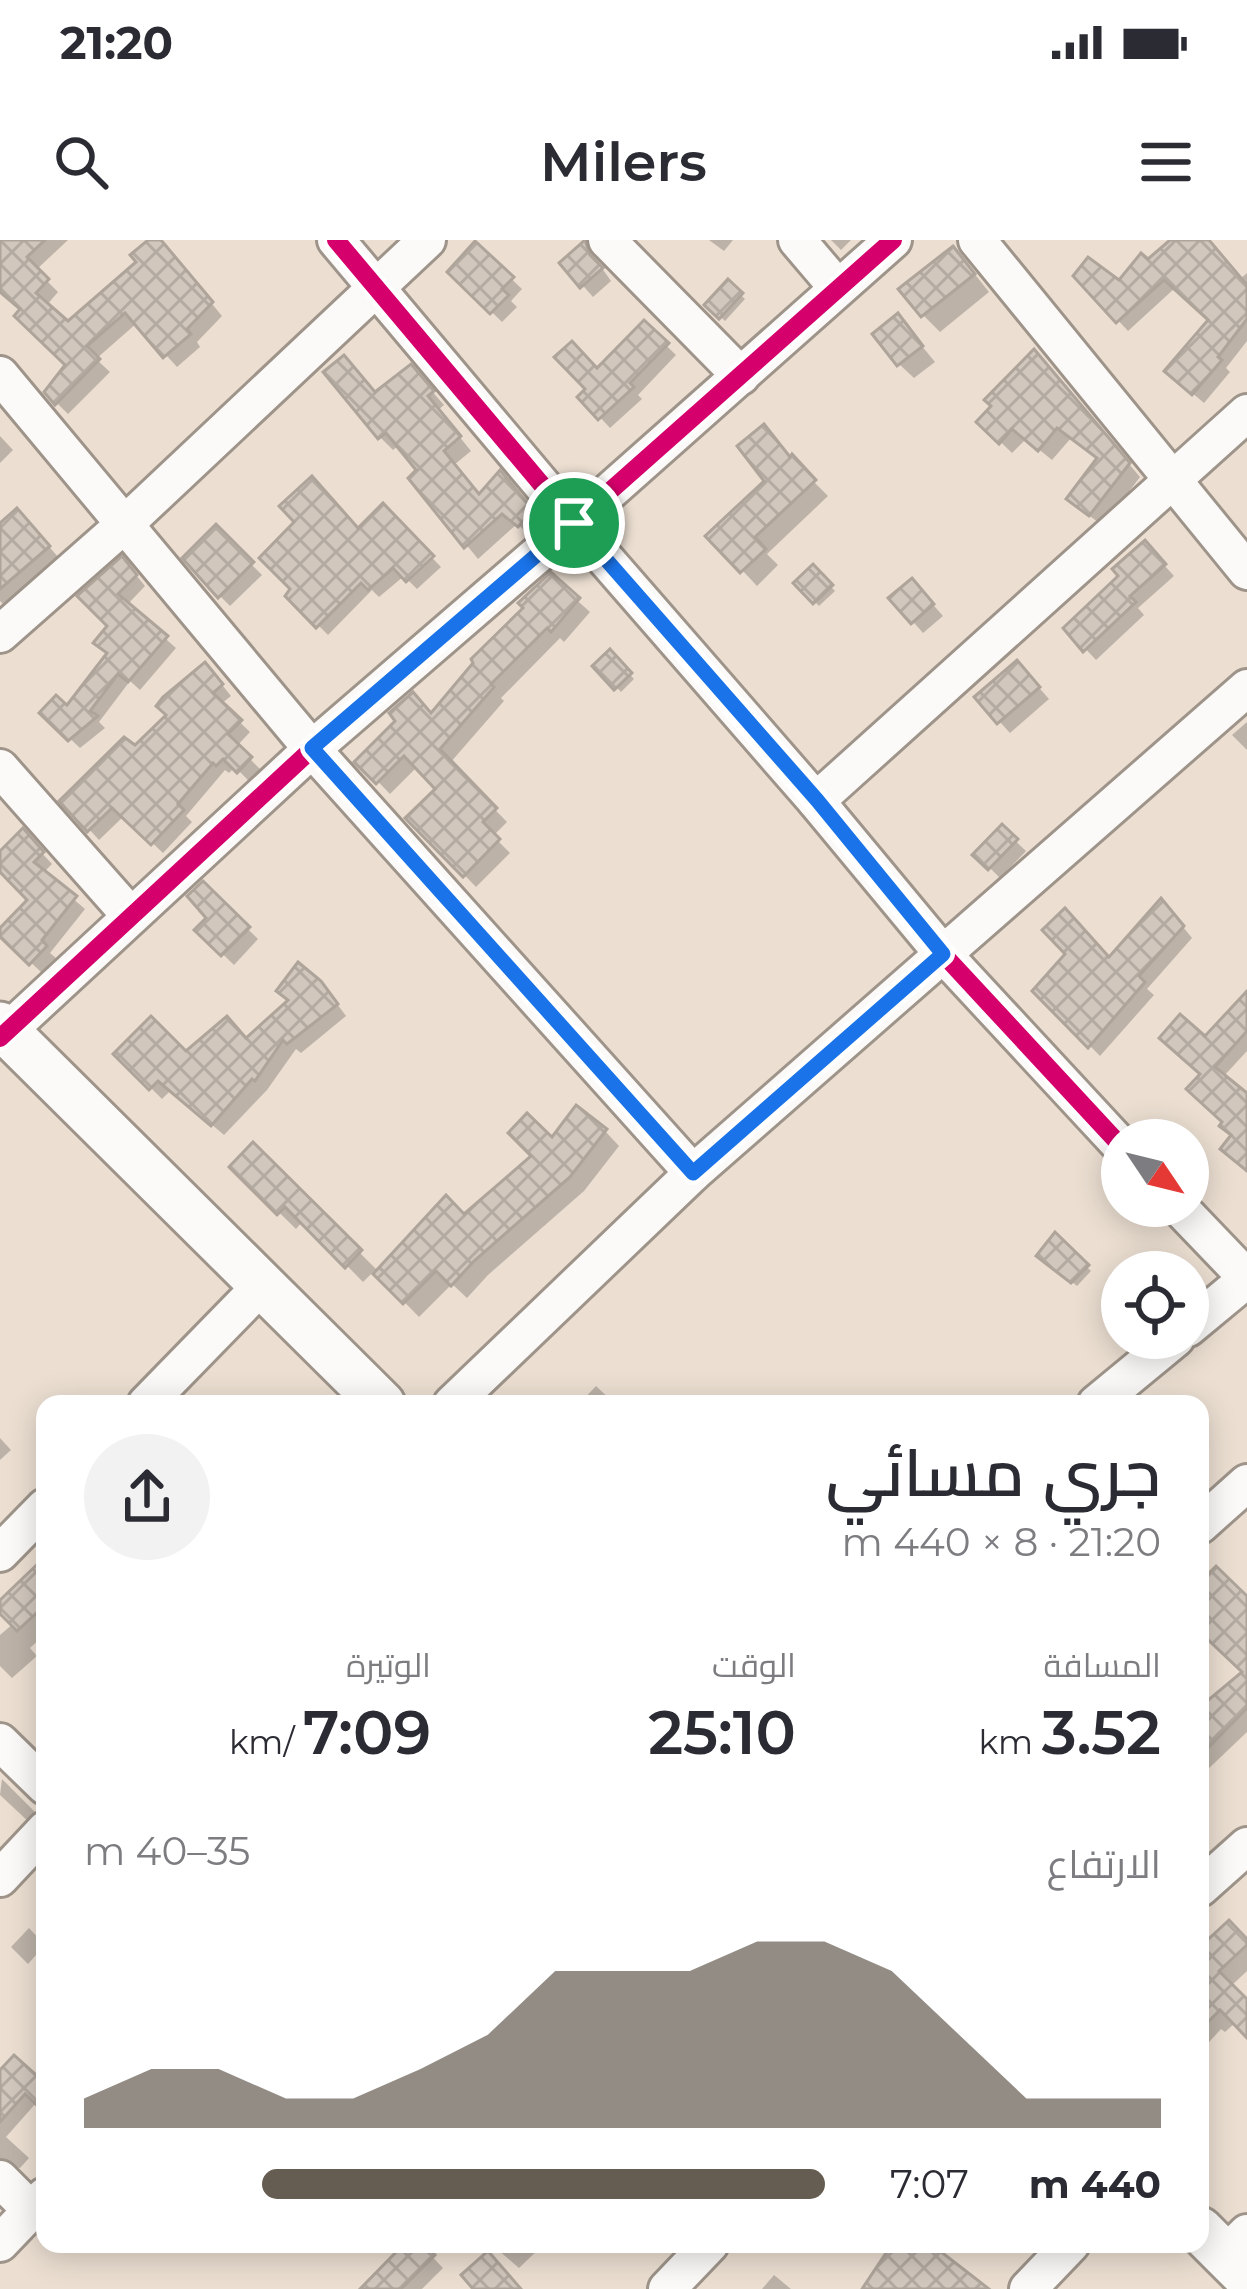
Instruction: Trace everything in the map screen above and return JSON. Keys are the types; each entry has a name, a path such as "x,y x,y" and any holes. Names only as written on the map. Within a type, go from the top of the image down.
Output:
{"main road":[{"path":"2,1032 373,1395"}],"street":[{"path":"336,240 574,523 817,800 943,954 1101,1125"},
{"path":"0,634 126,523 427,240"},
{"path":"607,240 741,376"},
{"path":"797,240 837,287"},
{"path":"2,1032 312,748 893,240"},
{"path":"977,240 1247,571"},
{"path":"0,375 312,748 693,1173"},
{"path":"817,800 1247,412"},
{"path":"461,1395 693,1173 1247,688"},
{"path":"0,768 130,914"},
{"path":"1198,1227 1247,1278 1209,1310"},
{"path":"155,1395 262,1285"},
{"path":"1107,1395 1151,1359"},
{"path":"1209,1517 1247,1483"},
{"path":"0,1553 36,1516"},
{"path":"0,1742 36,1777"},
{"path":"0,1878 36,1840"},
{"path":"1209,1880 1247,1846"},
{"path":"0,2179 36,2202"},
{"path":"0,2243 36,2205"},
{"path":"667,2289 701,2253"},
{"path":"1028,2289 1062,2253"}],"building":[{"path":"0,240 45,240 27,257 49,279 36,293 68,321 136,262 130,255 148,240 161,240 213,302 187,329 191,334 163,358 125,313 87,346 100,359 55,405 44,392 65,365 14,316 20,309 0,292"},
{"path":"585,240 590,255 603,268 580,288 559,263"},
{"path":"1170,240 1209,240 1247,285 1247,319 1218,357 1222,360 1192,395 1164,371 1208,320 1164,280 1116,323 1073,276 1088,257 1119,280 1141,253 1148,259"},
{"path":"475,241 514,277 502,289 509,295 490,314 447,272"},
{"path":"953,246 975,274 921,317 898,289"},
{"path":"728,279 743,293 719,319 704,305"},
{"path":"898,313 923,346 897,366 872,334"},
{"path":"644,320 669,343 630,383 634,387 598,420 577,397 585,389 554,357 572,341 597,368"},
{"path":"1034,349 1130,463 1089,516 1066,499 1097,458 1057,428 1038,451 1012,429 999,444 976,422 991,406 984,400"},
{"path":"344,355 375,392 411,364 434,391 428,396 461,436 444,451 479,494 500,470 533,510 518,527 502,514 464,548 408,478 416,470 386,433 378,439 323,372"},
{"path":"764,424 816,480 755,537 766,549 740,573 705,536 764,481 737,446"},
{"path":"312,476 358,528 383,503 434,556 406,582 393,568 368,590 361,583 316,628 285,596 290,589 259,558 294,522 279,506"},
{"path":"17,508 50,546 0,589 0,523"},
{"path":"216,524 254,562 218,598 182,558"},
{"path":"1145,540 1166,564 1130,596 1136,602 1083,652 1063,628 1118,576 1112,569"},
{"path":"122,556 137,575 118,594 168,636 128,682 118,674 90,711 98,716 68,741 39,713 56,695 67,705 107,653 93,643 107,626 77,596"},
{"path":"813,564 833,585 813,604 793,583"},
{"path":"551,572 580,598 551,632 547,628 491,684 494,687 440,749 497,808 483,822 500,839 463,877 405,818 435,789 404,756 376,784 354,762 395,721 389,713 413,692 431,713 473,663 471,659 523,608 518,603"},
{"path":"912,578 934,604 911,624 888,598"},
{"path":"610,649 632,673 614,690 592,666"},
{"path":"1017,660 1040,687 997,724 974,697"},
{"path":"205,662 223,684 213,693 242,720 228,734 252,757 237,773 223,759 216,766 213,763 178,804 184,810 151,845 112,808 87,832 59,801 124,737 135,745 166,715 156,706 163,697"},
{"path":"1002,824 1018,839 988,870 972,855"},
{"path":"23,828 44,852 34,862 77,896 42,940 47,946 29,965 0,937 0,928 27,900 0,872 0,851"},
{"path":"203,881 250,927 221,956 194,930 206,918 187,896"},
{"path":"1161,898 1184,926 1139,976 1145,982 1088,1048 1032,991 1065,954 1042,930 1065,908 1109,957"},
{"path":"298,962 338,1004 287,1044 283,1040 255,1081 211,1126 158,1081 149,1090 113,1054 151,1016 186,1051 227,1016 246,1038 288,1000 276,991"},
{"path":"1247,991 1247,1031 1215,1067 1247,1093 1247,1171 1220,1149 1231,1135 1219,1126 1222,1122 1186,1089 1200,1074 1159,1038 1180,1014 1205,1036"},
{"path":"576,1105 607,1129 570,1177 451,1286 436,1271 403,1304 373,1274 446,1195 464,1214 531,1156 508,1133 527,1113 552,1137"},
{"path":"253,1142 362,1250 345,1268 285,1207 277,1215 229,1167"},
{"path":"1055,1232 1089,1265 1071,1283 1036,1256"},
{"path":"36,1566 36,1613 17,1631 0,1614 0,1600"},
{"path":"1216,1566 1247,1596 1247,1708 1209,1747 1209,1700 1242,1672 1209,1641 1209,1573"},
{"path":"1229,1920 1247,1939 1247,1945 1219,1971 1247,1999 1247,2038 1220,2010 1209,2021 1209,1939"},
{"path":"14,2055 36,2075 36,2104 25,2094 0,2122 0,2070"},
{"path":"395,2253 435,2255 401,2289 360,2289"},
{"path":"490,2253 521,2289 473,2289 461,2275"},
{"path":"886,2253 943,2253 989,2289 862,2289"}],"cycle path":[{"path":"336,240 943,954 1101,1124"},
{"path":"0,1038 312,749 893,240"}],"route":[{"path":"574,523 817,800 943,954 693,1173 312,748 574,523"}]}
